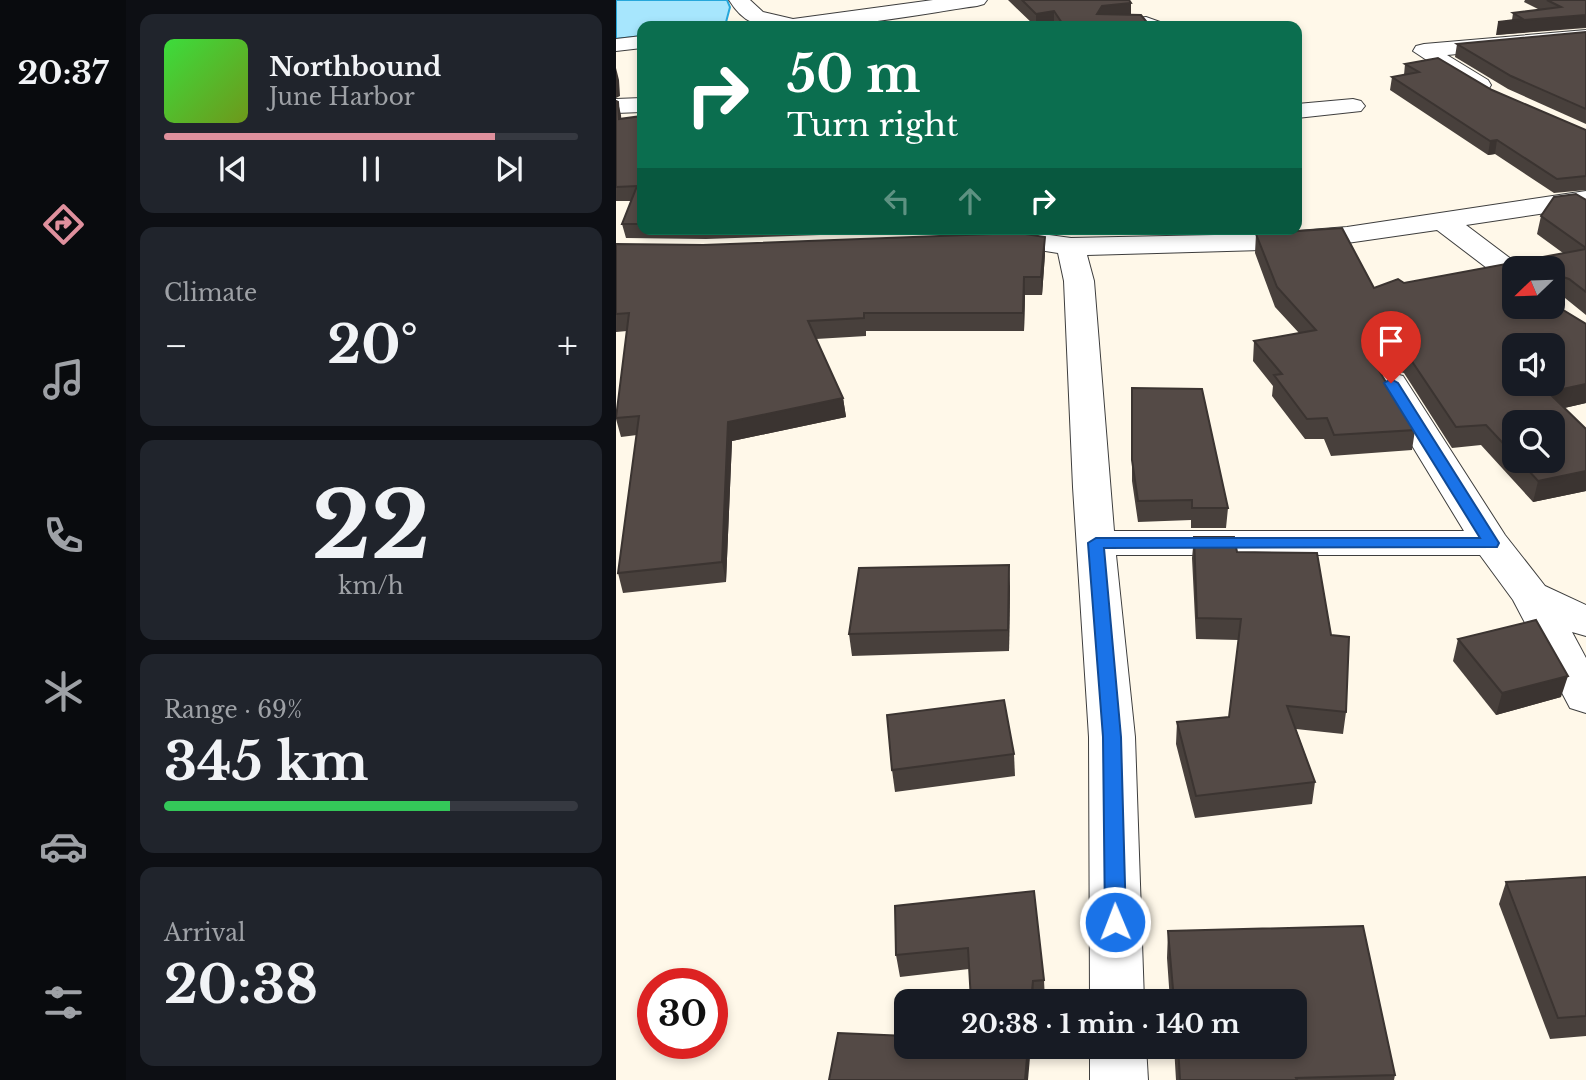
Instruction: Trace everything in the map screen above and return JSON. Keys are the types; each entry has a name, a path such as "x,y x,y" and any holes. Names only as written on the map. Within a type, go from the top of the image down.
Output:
{"street":[{"path":"739,0 756,21"},
{"path":"828,21 977,0"},
{"path":"1499,96 1424,51 1586,36"},
{"path":"616,45 637,43"},
{"path":"616,106 637,105"},
{"path":"1302,111 1353,106"},
{"path":"967,241 1020,239 1071,247 1262,242 1347,235 1586,199"},
{"path":"1443,221 1502,266"},
{"path":"1071,247 1079,281 1112,737 1117,989"},
{"path":"1391,383 1491,543 1531,595 1586,697"},
{"path":"1096,543 1491,543"},
{"path":"1531,595 1586,622"},
{"path":"1118,1059 1119,1080"}],"water":[{"path":"616,0 727,0 730,7 726,21 637,21 637,37 616,39"}],"building":[{"path":"1022,0 1129,0 1131,3 1102,6 1097,14 1141,15 1146,21 1061,21 1054,11 1036,14"},
{"path":"1547,0 1586,0 1586,15 1498,22 1523,19 1513,13 1561,7"},
{"path":"1586,32 1586,109 1511,76 1457,44"},
{"path":"1438,58 1492,90 1586,130 1586,176 1557,179 1497,140 1490,141 1392,77 1419,72 1405,64"},
{"path":"616,101 619,119 637,117 637,186 616,187"},
{"path":"637,186 637,224 622,224"},
{"path":"1576,194 1586,200 1586,248 1541,216 1554,197"},
{"path":"1342,228 1374,288 1398,279 1404,283 1502,265 1502,319 1565,319 1565,311 1586,324 1586,384 1565,388 1565,333 1502,333 1502,396 1552,396 1586,429 1586,471 1538,481 1531,473 1565,473 1565,410 1502,410 1502,442 1486,425 1456,427 1407,354 1393,351 1381,354 1375,364 1415,430 1334,435 1327,418 1307,419 1274,375 1282,374 1254,341 1316,330 1277,287 1256,235 1302,235 1302,231"},
{"path":"966,235 1045,237 1041,277 1024,277 1023,313 864,313 864,318 808,321 843,398 728,422 722,562 618,573 639,416 616,418 629,313 616,314 616,244 703,245"},
{"path":"1586,249 1586,292 1565,278 1565,256 1548,256"},
{"path":"1132,388 1202,389 1228,508 1192,508 1192,500 1138,501 1132,460"},
{"path":"1194,537 1234,537 1237,552 1317,553 1331,635 1349,637 1346,712 1287,706 1315,782 1196,796 1177,722 1229,717 1241,619 1197,618"},
{"path":"1009,565 1008,630 849,634 859,568"},
{"path":"1536,620 1568,676 1502,693 1458,639"},
{"path":"1004,700 1014,754 892,770 887,715"},
{"path":"1586,877 1586,1016 1558,1018 1506,882"},
{"path":"1034,891 1044,980 1033,981 1032,989 970,989 968,948 896,955 895,906"},
{"path":"1363,926 1395,1075 1296,1078 1297,1080 1180,1080 1179,1059 1307,1059 1307,989 1173,989 1168,931"},
{"path":"838,1033 894,1035 894,1059 1027,1059 1025,1080 829,1080"}],"route":[{"path":"1115,922 1112,737 1096,543 1491,543 1391,383"}]}
